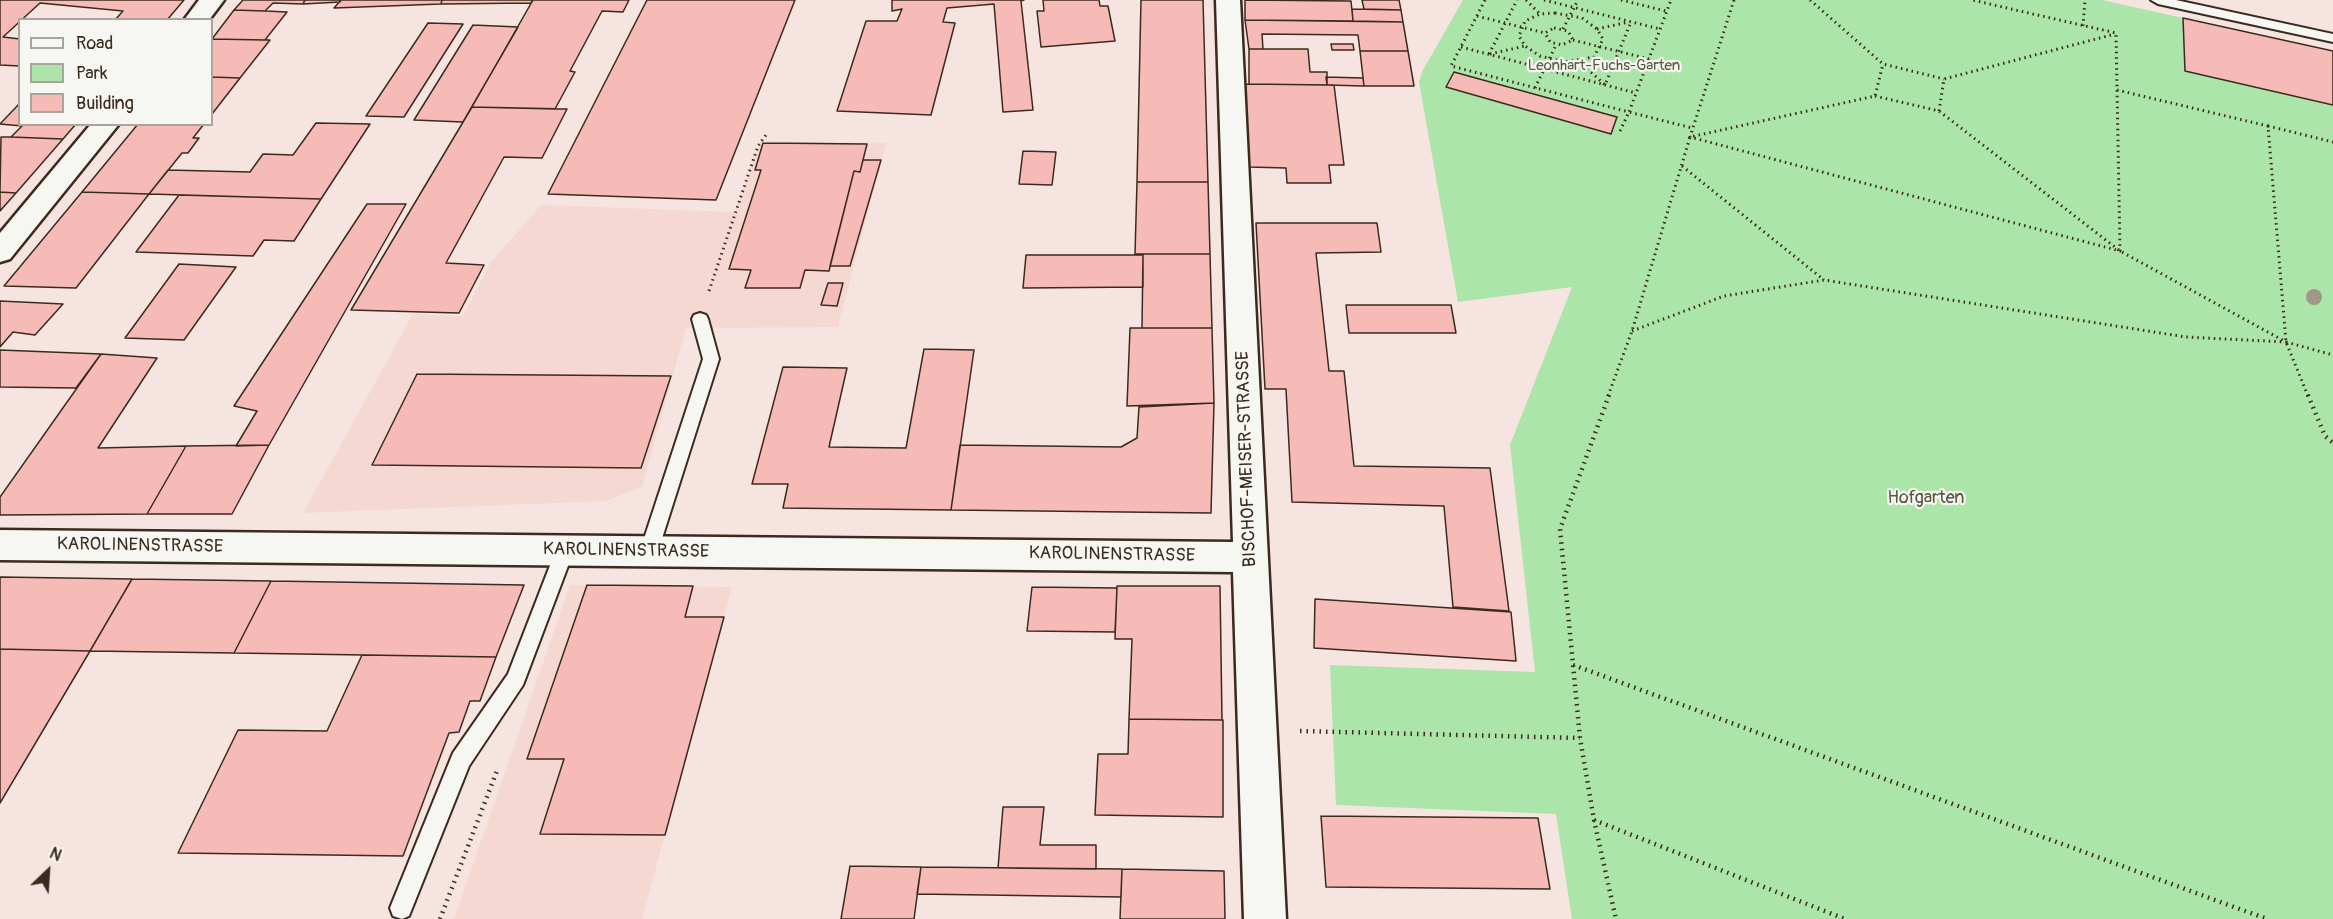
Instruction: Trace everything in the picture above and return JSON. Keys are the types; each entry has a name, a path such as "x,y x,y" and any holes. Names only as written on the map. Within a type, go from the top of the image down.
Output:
{"street":[{"path":"198,18 212,0"},
{"name":"BISCHOF-MEISER-STRASSE","path":"1228,0 1265,919"},
{"path":"0,252 104,126"},
{"name":"KAROLINENSTRASSE","path":"0,545 1252,557"}],"lane":[{"path":"2158,0 2333,38"},
{"path":"649,551 711,359 700,319"},
{"path":"401,908 461,760 516,680 565,550"}],"path":[{"path":"1485,0 1451,66 1692,128"},
{"path":"1489,54 1517,0"},
{"path":"1526,0 1540,14"},
{"path":"1544,0 1660,29"},
{"path":"1563,29 1578,0"},
{"path":"1621,0 1666,11"},
{"path":"1620,130 1629,112 1671,0"},
{"path":"1616,919 1594,820 1580,738 1560,529 1632,331 1692,128 1734,0"},
{"path":"1810,0 1883,64 1944,79 2116,33"},
{"path":"1972,0 2116,33"},
{"path":"2083,26 2085,0"},
{"path":"1555,13 1582,18 1597,29 1603,39 1594,57 1579,62 1549,59 1525,46 1519,36 1521,27 1525,21 1540,14 1555,13"},
{"path":"1477,16 1545,33 1554,28 1563,29 1571,34 1573,40"},
{"path":"1597,29 1631,22"},
{"path":"1605,85 1631,22"},
{"path":"1545,33 1547,39 1556,45 1567,45 1573,40"},
{"path":"2116,33 2120,251"},
{"path":"1573,40 1649,59"},
{"path":"1535,88 1556,45"},
{"path":"1489,54 1525,46"},
{"path":"1461,47 1636,93"},
{"path":"1579,62 1605,85"},
{"path":"1875,96 1883,64"},
{"path":"1939,111 1944,79"},
{"path":"2117,90 2333,142"},
{"path":"1690,137 1875,96 1939,111 2120,251 2286,342"},
{"path":"2268,126 2286,342 2325,436 2333,443"},
{"path":"700,319 758,146 768,132"},
{"path":"1690,137 2120,251"},
{"path":"1682,166 1824,280"},
{"path":"1632,331 1724,296 1824,280 2186,337 2286,342 2333,355"},
{"path":"1573,665 2267,919"},
{"path":"1258,730 1580,738"},
{"path":"1594,820 1845,919"}],"shaded area":[{"path":"760,141 886,143 838,327 686,328 642,487 606,501 303,513 413,314 463,316 491,262 541,205 735,212"},
{"path":"570,585 732,587 642,919 454,919"}],"green space":[{"name":"Hofgarten","path":"1463,0 2102,0 2183,18 2186,71 2333,105 2333,919 1572,919 1556,814 1336,805 1330,665 1535,672 1510,445 1572,287 1458,302 1419,82 1423,70"}],"building":[{"path":"0,0 184,0 169,18 117,18 123,11 40,3 24,18 18,18 18,23 3,37 18,39 18,66 0,65"},
{"path":"243,0 305,0 303,4 273,3 265,11 234,10"},
{"path":"305,0 341,0 340,2 303,4"},
{"path":"341,0 442,0 441,4 334,8"},
{"path":"442,0 533,0 531,3 441,4"},
{"path":"533,0 629,0 623,12 602,11 570,71 575,72 555,109 472,107"},
{"path":"647,0 795,0 716,200 548,194"},
{"path":"892,0 1024,0 1021,1 1033,110 1003,112 994,4 947,8 943,22 955,23 931,115 837,111 866,21 897,21 902,9 892,11"},
{"path":"1043,0 1099,0 1100,6 1108,6 1115,41 1041,47 1037,11 1044,11"},
{"path":"1141,0 1203,0 1208,182 1137,182"},
{"path":"1245,0 1351,1 1353,21 1245,20"},
{"path":"1362,0 1399,0 1401,10 1364,9"},
{"path":"1352,9 1401,10 1403,22 1353,21"},
{"path":"234,10 287,12 265,40 213,38"},
{"path":"2183,18 2333,51 2333,105 2185,71"},
{"path":"1245,20 1403,22 1408,51 1360,51 1358,35 1262,34 1263,49 1249,49"},
{"path":"428,23 463,24 404,117 366,116"},
{"path":"473,25 518,27 463,122 414,120"},
{"path":"213,39 270,40 240,78 213,77"},
{"path":"1331,44 1353,44 1354,50 1332,50"},
{"path":"1249,49 1308,49 1310,72 1327,72 1327,85 1249,84"},
{"path":"1360,51 1408,51 1414,86 1364,86"},
{"path":"1454,72 1617,117 1611,134 1446,87"},
{"path":"213,77 240,78 213,113"},
{"path":"1326,77 1363,78 1364,86 1327,85"},
{"path":"1245,84 1334,85 1344,165 1329,165 1331,183 1287,183 1286,168 1249,167"},
{"path":"18,105 18,126 0,124"},
{"path":"472,107 567,109 542,158 504,157 446,263 484,265 459,313 351,310"},
{"path":"316,123 370,124 321,199 149,194 168,170 250,172 263,154 293,155"},
{"path":"22,126 74,126 63,139 11,137"},
{"path":"136,126 202,126 193,138 199,138 188,153 182,153 149,194 82,192"},
{"path":"1,137 63,139 16,193 0,192"},
{"path":"763,143 867,144 860,172 854,171 829,271 805,270 800,288 745,288 751,270 729,269 761,170 755,170"},
{"path":"1023,151 1056,152 1052,185 1019,184"},
{"path":"863,160 881,160 850,266 830,266 854,171 860,172"},
{"path":"1137,182 1208,182 1210,254 1135,254"},
{"path":"0,192 16,193 0,211"},
{"path":"82,192 149,194 76,288 4,286"},
{"path":"179,195 321,199 294,241 264,240 253,256 136,252"},
{"path":"367,204 406,204 269,445 236,446 257,411 234,406"},
{"path":"1256,223 1377,223 1381,252 1316,253 1329,371 1344,371 1354,466 1490,468 1509,611 1453,607 1444,506 1292,502 1286,389 1265,389"},
{"path":"1143,254 1210,254 1212,328 1142,328"},
{"path":"1026,255 1143,255 1143,287 1023,288"},
{"path":"179,264 236,267 184,340 125,338"},
{"path":"828,283 843,283 837,306 821,305"},
{"path":"0,301 63,304 35,335 13,332 0,347"},
{"path":"1346,305 1451,305 1456,333 1349,333"},
{"path":"1130,328 1212,328 1214,403 1127,406"},
{"path":"924,349 974,350 951,510 783,508 788,484 752,484 783,367 847,368 829,447 906,448"},
{"path":"0,350 101,354 76,388 0,387"},
{"path":"101,354 157,358 98,448 186,446 147,514 0,515 0,497"},
{"path":"417,374 671,376 641,468 372,465"},
{"path":"1214,403 1211,513 951,510 960,445 1121,447 1137,438 1139,407"},
{"path":"269,445 232,514 147,514 186,446"},
{"path":"0,577 132,579 90,651 0,649"},
{"path":"132,579 271,581 234,653 90,651"},
{"path":"271,581 524,585 496,657 234,653"},
{"path":"587,585 693,586 685,617 724,617 665,835 540,834 564,759 527,759"},
{"path":"1117,586 1220,586 1222,720 1129,719 1132,639 1115,639"},
{"path":"1032,587 1117,588 1115,632 1027,631"},
{"path":"1315,599 1511,612 1516,661 1314,648"},
{"path":"0,649 90,651 0,803"},
{"path":"362,655 496,657 480,701 470,701 459,732 449,733 403,856 178,853 238,730 327,731"},
{"path":"1129,719 1223,720 1223,817 1095,815 1098,754 1128,754"},
{"path":"1003,807 1044,807 1040,845 1096,845 1096,869 998,868"},
{"path":"1321,816 1538,818 1550,889 1326,887"},
{"path":"850,866 921,867 914,919 841,919"},
{"path":"921,867 1122,869 1121,897 917,894"},
{"path":"1122,869 1224,871 1225,919 1120,919"}],"park label":[{"name":"Leonhart-Fuchs-Garten","path":"1604,66"}]}
